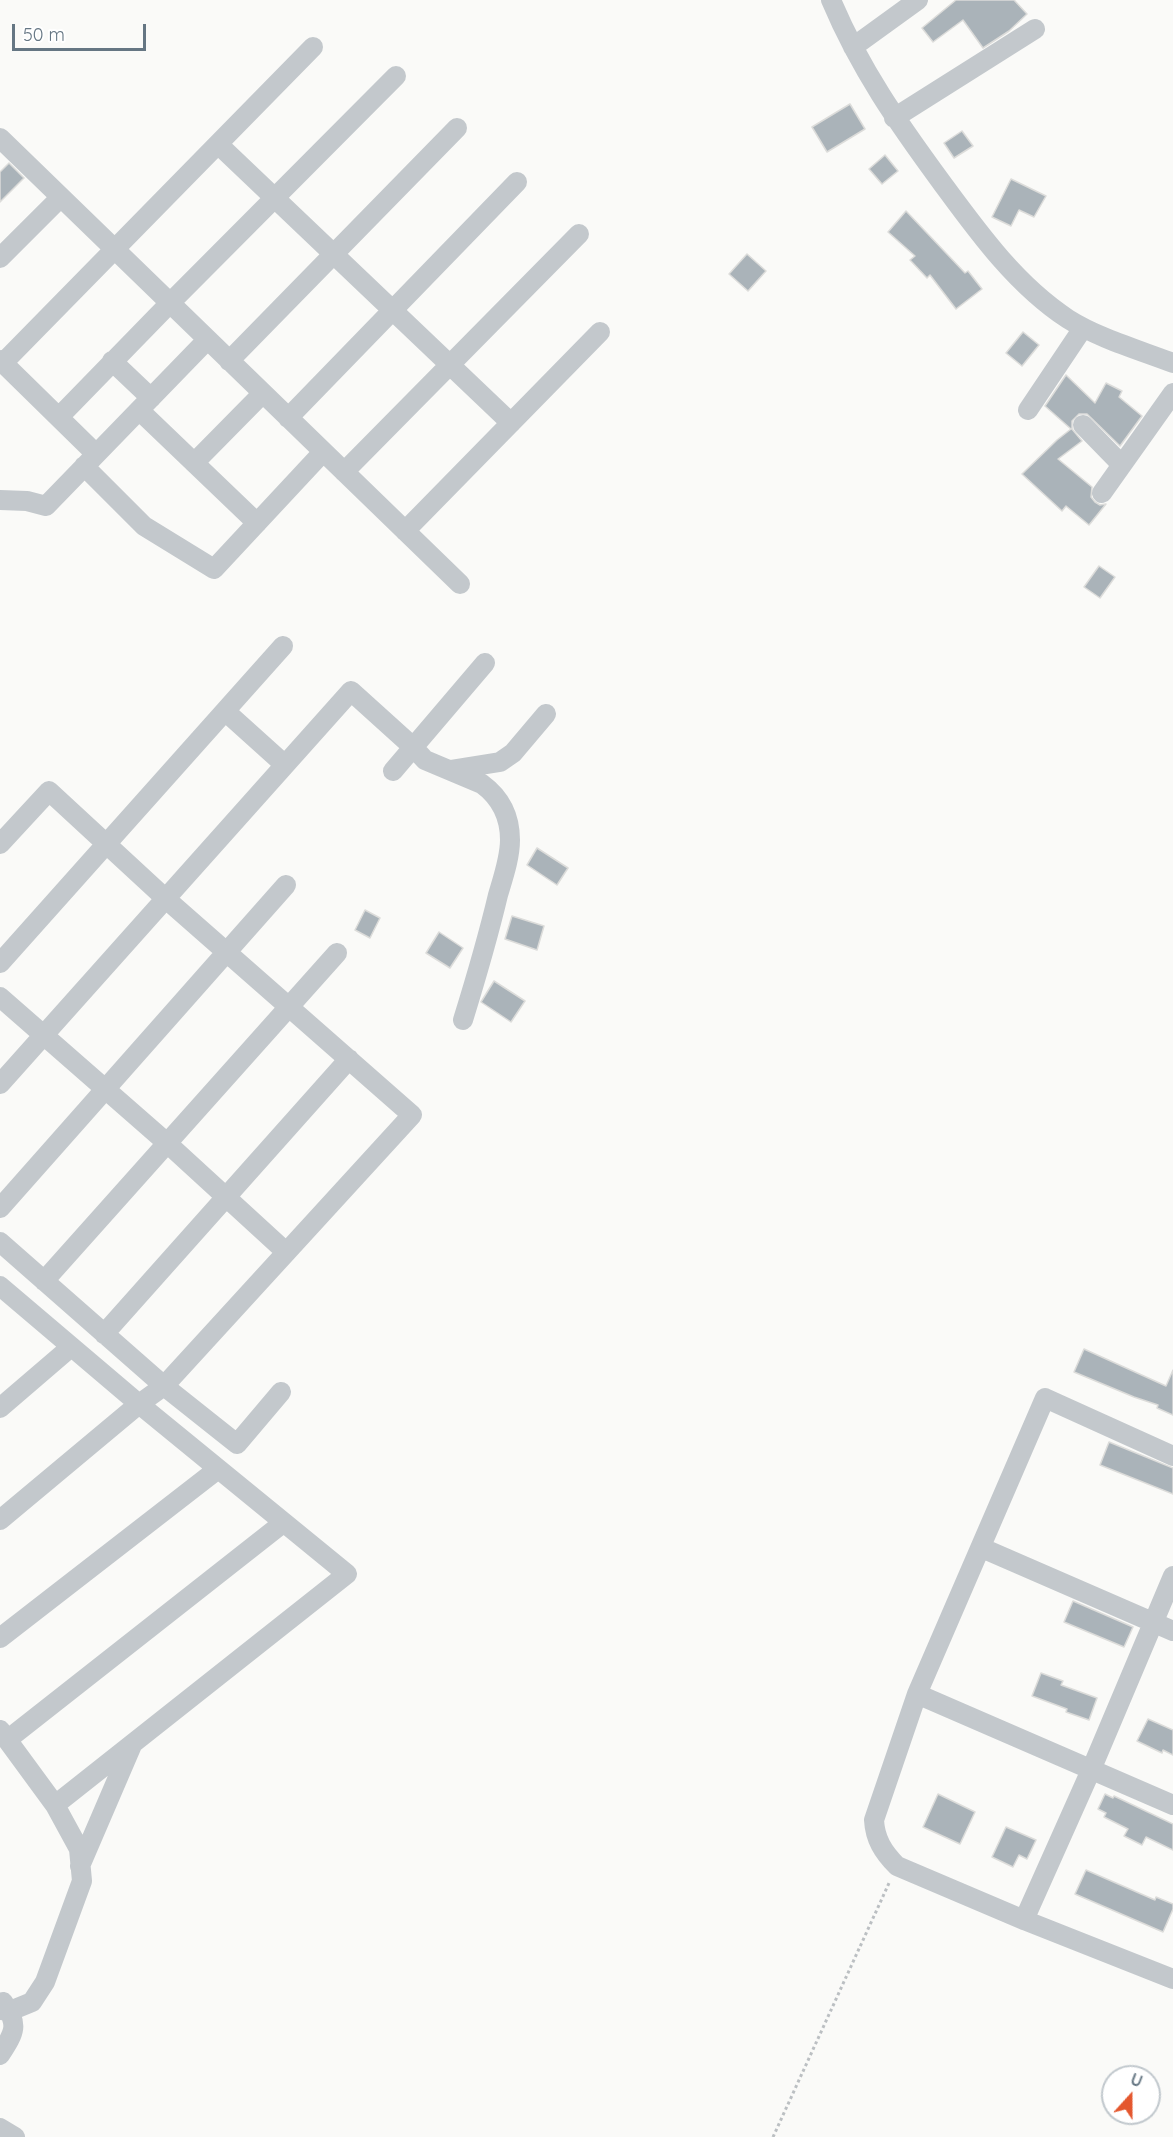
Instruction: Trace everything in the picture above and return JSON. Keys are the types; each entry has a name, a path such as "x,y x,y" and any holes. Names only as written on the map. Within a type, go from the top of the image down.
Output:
{"street":[{"path":"831,0 869,79 894,117 977,231 1022,281 1056,311 1083,328 1173,363"},
{"path":"853,47 918,0"},
{"path":"894,117 1035,29"},
{"path":"313,47 116,250 2,361 58,417 144,526 214,569 323,452"},
{"path":"58,417 396,76"},
{"path":"229,361 457,128"},
{"path":"0,138 460,584"},
{"path":"219,145 511,423"},
{"path":"288,418 517,182"},
{"path":"0,258 61,197"},
{"path":"344,472 579,234"},
{"path":"1028,410 1083,328"},
{"path":"405,531 600,332"},
{"path":"0,500 27,501 46,506 207,340"},
{"path":"112,361 194,463 257,523"},
{"path":"194,463 263,393"},
{"path":"1102,493 1173,393"},
{"path":"1083,425 1122,465"},
{"path":"0,963 283,646"},
{"path":"393,771 485,663"},
{"path":"0,1084 351,691 425,760 482,784 495,795 507,817 510,841 484,952 464,1020"},
{"path":"225,711 285,765"},
{"path":"447,770 500,762 513,753 546,714"},
{"path":"0,844 48,791 166,899 412,1115 164,1386 139,1404 0,1520"},
{"path":"0,1208 286,885"},
{"path":"44,1281 337,952"},
{"path":"0,997 167,1143 286,1252"},
{"path":"104,1334 349,1059"},
{"path":"0,1242 164,1386 237,1444 281,1392"},
{"path":"3,1293 347,1574 55,1805"},
{"path":"0,1408 71,1347"},
{"path":"1173,1456 1045,1398 917,1695 874,1820 878,1840 887,1856 897,1866 1024,1920 1173,1979"},
{"path":"0,1638 218,1469"},
{"path":"0,2055 13,2035 15,2027 3,2006 32,2002 45,1982 81,1881 79,1849 55,1805 3,1735 283,1523"},
{"path":"982,1548 1173,1631"},
{"path":"1024,1920 1091,1770 1173,1576"},
{"path":"917,1695 1173,1804"},
{"path":"80,1866 133,1743"},
{"path":"0,2127 15,2137"}],"path":[{"path":"773,2137 897,1866"}],"building":[{"path":"956,0 1014,0 1027,14 1009,31 983,48 963,20 933,42 922,28"},
{"path":"850,104 865,129 827,152 812,127"},
{"path":"962,131 973,146 954,158 944,143"},
{"path":"885,155 898,171 882,184 869,169"},
{"path":"9,163 24,178 0,202 0,172"},
{"path":"1011,179 1046,196 1034,217 1019,210 1011,226 992,217"},
{"path":"906,211 965,273 968,271 982,289 956,309 930,275 927,278 910,260 915,256 888,232"},
{"path":"747,254 766,271 748,291 729,274"},
{"path":"1023,332 1039,345 1022,366 1006,353"},
{"path":"1066,375 1095,403 1106,383 1122,391 1119,397 1142,416 1120,446 1087,414 1079,414 1072,421 1072,429 1082,441 1058,459 1092,487 1091,497 1095,502 1100,505 1106,504 1089,525 1066,506 1062,511 1022,474 1071,429 1045,406"},
{"path":"1099,566 1115,577 1100,598 1084,587"},
{"path":"537,848 568,868 557,885 527,865"},
{"path":"365,910 380,918 370,938 355,930"},
{"path":"512,916 544,926 537,950 505,939"},
{"path":"439,932 463,948 450,968 426,953"},
{"path":"494,981 525,1001 511,1022 481,1002"},
{"path":"1084,1349 1166,1386 1173,1370 1173,1415 1157,1408 1158,1405 1074,1372"},
{"path":"1109,1442 1173,1468 1173,1494 1100,1465"},
{"path":"1073,1601 1133,1627 1124,1647 1064,1622"},
{"path":"1041,1673 1063,1681 1061,1685 1097,1698 1089,1720 1032,1696"},
{"path":"1148,1719 1173,1730 1173,1755 1163,1750 1162,1753 1137,1741"},
{"path":"938,1794 975,1812 960,1844 923,1827"},
{"path":"1105,1794 1113,1798 1114,1796 1173,1824 1173,1850 1146,1837 1142,1845 1124,1836 1128,1829 1104,1817 1106,1813 1098,1809"},
{"path":"1006,1827 1036,1840 1027,1859 1019,1855 1013,1867 992,1857"},
{"path":"1086,1870 1155,1900 1156,1897 1173,1904 1163,1932 1075,1894"}]}
